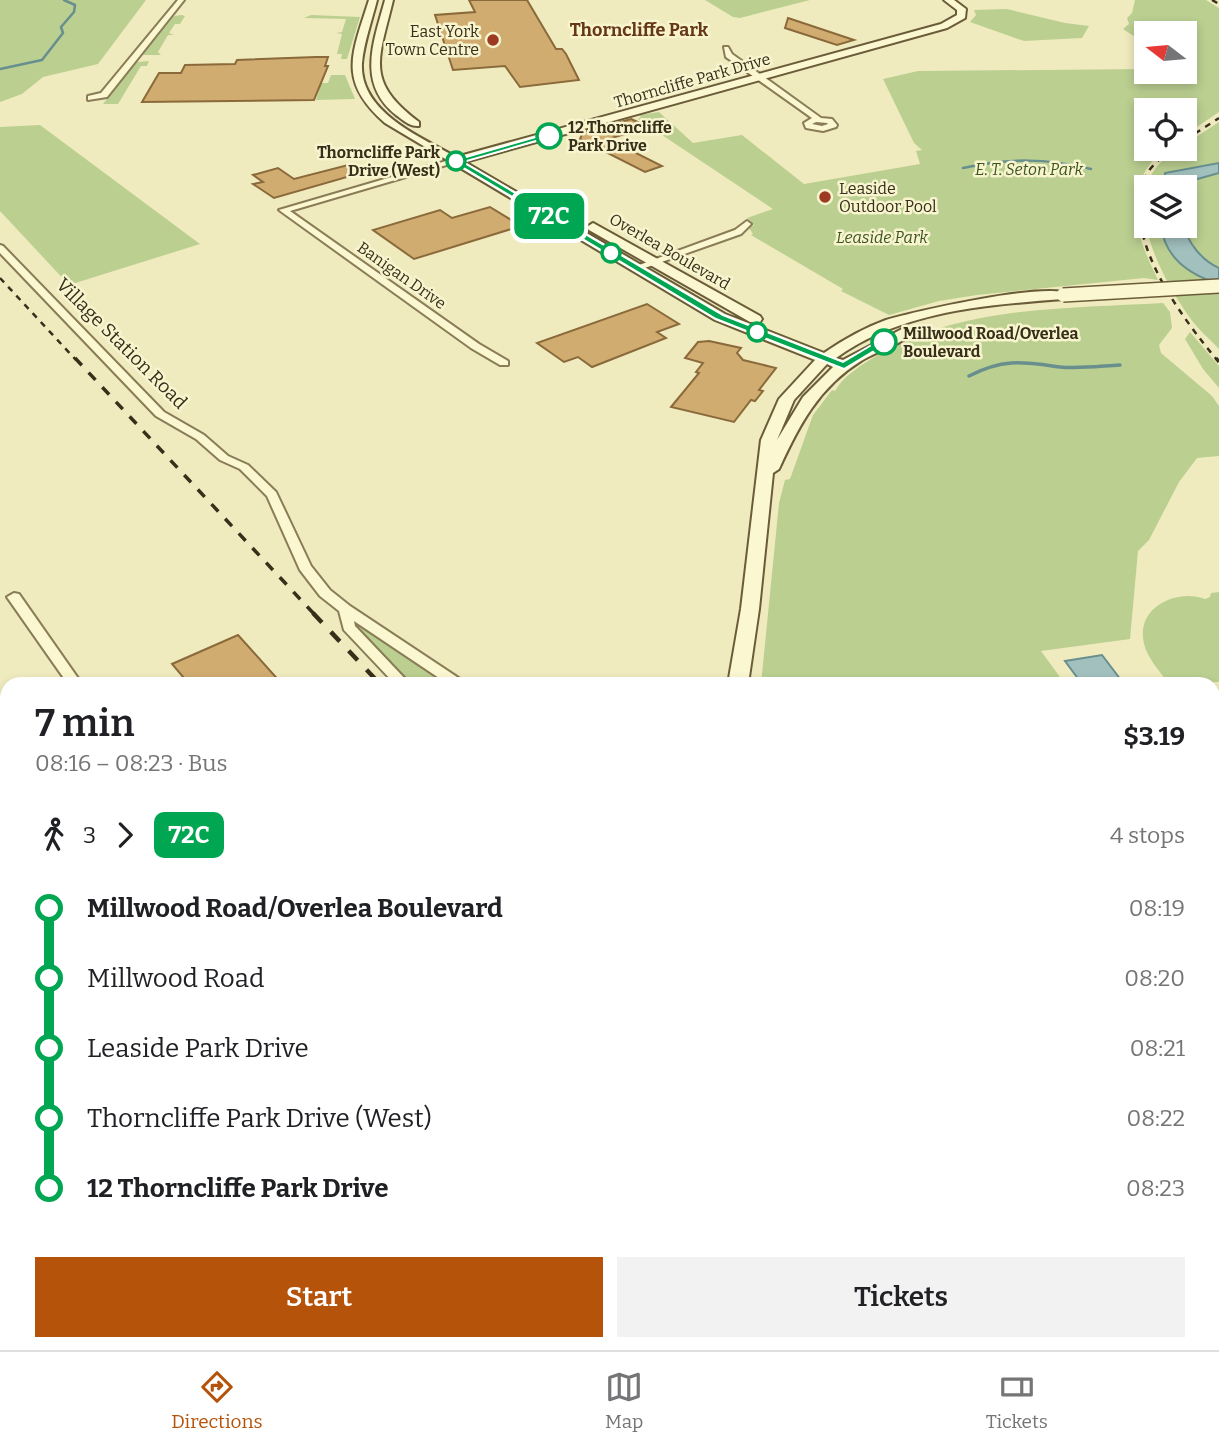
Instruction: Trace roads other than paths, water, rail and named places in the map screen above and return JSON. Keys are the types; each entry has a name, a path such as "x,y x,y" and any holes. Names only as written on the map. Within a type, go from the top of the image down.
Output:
{"main road":[{"name":"Overlea Boulevard","path":"373,0 356,65 358,85 375,111 457,155 636,268 720,317 823,359 847,358"},
{"path":"389,0 372,68 375,84 389,104 401,114 447,142"},
{"name":"Thorncliffe Park Drive","path":"457,155 473,157 951,23 962,16 962,11 948,0"},
{"name":"Overlea Boulevard","path":"473,157 752,318 847,358"},
{"path":"847,358 920,326 956,316 1065,298 1219,286"},
{"path":"765,483 788,430 813,390 847,358 865,335 909,317 949,306 1004,299 1219,293"},
{"path":"739,677 746,643 769,440 774,421 800,381 823,359"}],"street":[{"path":"91,98 104,95 181,0"},
{"path":"726,48 729,55 819,120"},
{"name":"Thorncliffe Park Drive","path":"283,209 457,155"},
{"name":"Banigan Drive","path":"283,209 475,346 504,363"},
{"path":"636,268 738,232 747,224"},
{"name":"Village Station Road","path":"0,248 160,414 200,437 224,458 251,472 272,495 313,580 345,609 447,677"},
{"path":"14,597 70,677"},
{"path":"345,609 349,627 396,677"}],"water":[{"path":"1219,163 1219,173 1197,179 1197,175 1165,173"},
{"path":"1163,238 1189,238 1207,261 1219,268 1219,284 1189,270 1168,248"},
{"path":"1102,655 1119,677 1077,677 1065,661"}],"waterway":[{"path":"0,69 42,60 63,33 61,27 74,12 75,5 64,0"},
{"path":"963,168 996,162 1027,161 1091,169"},
{"path":"969,376 993,366 1014,363 1067,368 1120,365"}],"railway":[{"path":"1212,0 1219,4"},
{"path":"1197,132 1219,118"},
{"path":"1158,161 1148,172 1140,196 1140,220 1146,246 1171,297 1217,360"},
{"path":"0,278 76,360"},
{"path":"75,358 315,615"},
{"path":"1216,358 1219,362"},
{"path":"313,613 373,677"}],"place":[{"name":"East York Town Centre","path":"493,40"},
{"name":"12 Thorncliffe Park Drive","path":"549,136"},
{"name":"Thorncliffe Park Drive (West)","path":"456,161"},
{"name":"Leaside Outdoor Pool","path":"825,197"},
{"name":"Millwood Road/Overlea Boulevard","path":"884,342"}],"district":[{"name":"Thorncliffe Park","path":"639,30"}],"park label":[{"name":"E. T. Seton Park","path":"1029,169"},
{"name":"Leaside Park","path":"882,237"}]}
